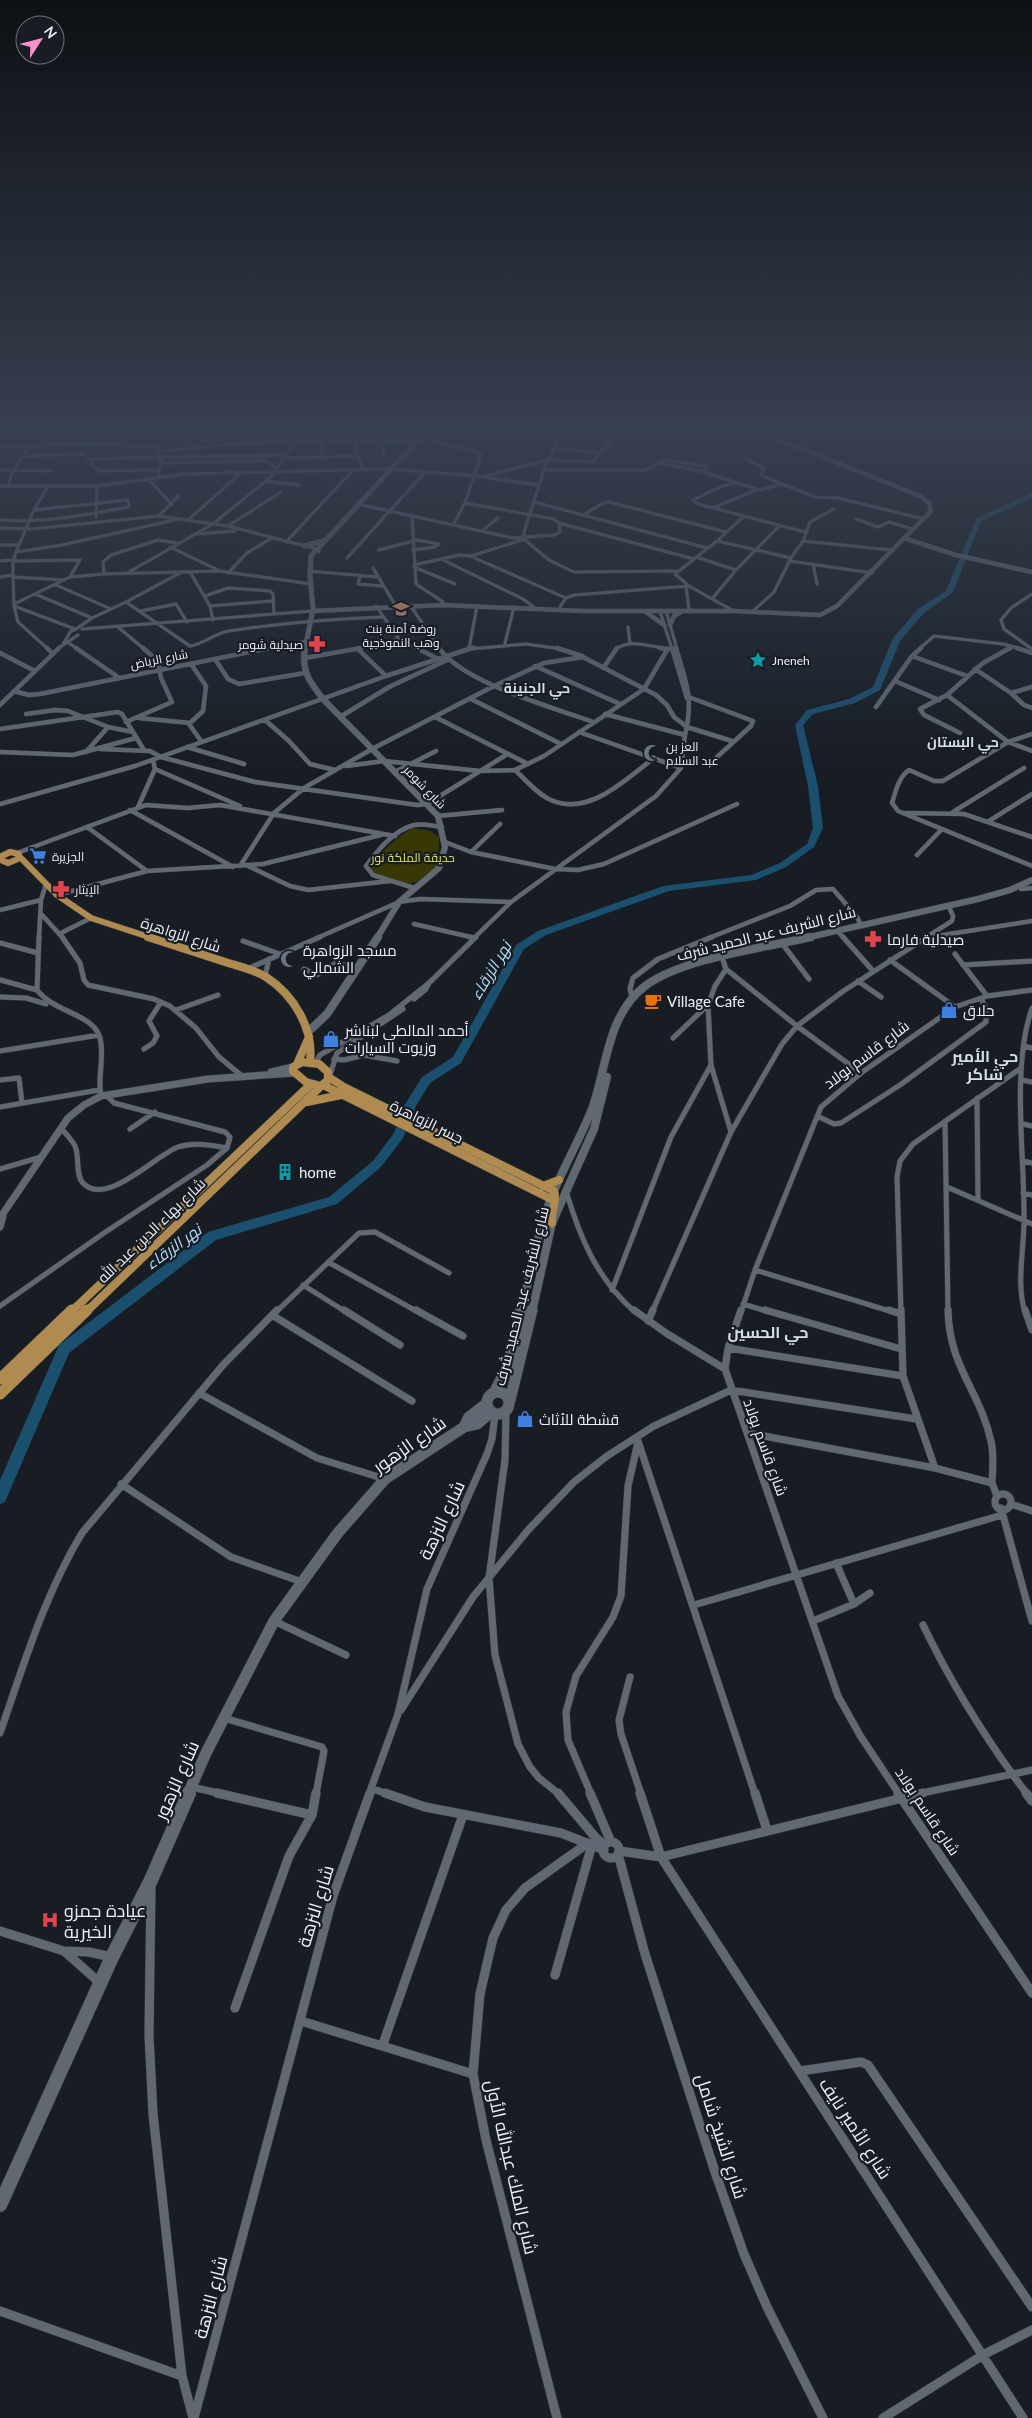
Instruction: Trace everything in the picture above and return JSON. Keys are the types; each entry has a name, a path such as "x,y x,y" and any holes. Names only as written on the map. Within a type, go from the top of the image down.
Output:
{"main road":[{"path":"311,572 325,539"},
{"path":"311,556 330,539"},
{"path":"305,672 305,658 313,609 311,556 304,547 323,541"},
{"name":"شارع شومر","path":"305,672 340,717 438,816 445,842 443,861 439,868 399,902 327,1014 309,1034"},
{"path":"0,846 16,853"},
{"path":"0,859 5,853 16,853"},
{"path":"11,862 16,853"},
{"name":"شارع الزواهرة","path":"16,853 57,895 90,918 265,976 280,988 294,1005 309,1034 312,1062"},
{"name":"شارع الزواهرة","path":"0,859 30,868"},
{"name":"شارع الشريف عبد الحميد شرف","path":"494,1393 508,1366 537,1243 552,1195 592,1108 617,1020 632,996 657,978 691,964 978,899 1010,890 1032,880"},
{"name":"شارع الشريف عبد الحميد شرف","path":"510,1400 520,1366 552,1223 594,1130 620,1030 635,1002 656,984 667,978 723,960 950,909 1032,886"},
{"path":"295,1068 309,1034"},
{"path":"295,1068 312,1062 325,1069 330,1076 344,1087 376,1106"},
{"path":"295,1068 311,1084 322,1085 341,1095 376,1106"},
{"name":"شارع بهاء الدين عبد الله","path":"0,1394 307,1102 330,1076"},
{"name":"شارع بهاء الدين عبد الله","path":"0,1380 311,1084"},
{"path":"307,1102 341,1095"},
{"name":"جسر الزواهرة","path":"376,1106 470,1153"},
{"path":"584,1126 594,1130"},
{"path":"470,1153 543,1186 556,1197 550,1216 552,1223"},
{"path":"470,1153 552,1195"},
{"path":"543,1186 559,1180"},
{"path":"494,1393 502,1393 510,1400 510,1406 506,1412 491,1410 488,1397 494,1393"},
{"name":"شارع الزهور","path":"0,2205 100,1983 151,1880 191,1787 274,1621 337,1534 385,1479 464,1427 477,1424 491,1410"}],"street":[{"path":"22,539 13,560 14,605 20,624 52,653"},
{"path":"16,552 89,539"},
{"path":"127,573 185,539"},
{"path":"228,573 247,553 271,539"},
{"path":"275,539 319,550"},
{"path":"286,542 289,539"},
{"path":"347,558 365,539"},
{"path":"470,556 524,539 549,560 574,572 677,571 718,539"},
{"path":"621,539 736,570"},
{"path":"673,539 707,548"},
{"path":"712,599 736,570 767,539"},
{"path":"313,609 410,605 534,606 597,611 644,612 686,610 808,615 825,613 837,606 872,573 902,539"},
{"path":"913,539 956,554 1032,571"},
{"path":"104,574 103,562 111,555 158,540 177,543"},
{"path":"414,540 415,581 418,587 443,602"},
{"path":"379,550 414,540 428,540 439,545 413,550"},
{"path":"752,612 774,592 790,559 803,540 892,550"},
{"path":"716,541 813,564 872,573"},
{"path":"0,545 19,545"},
{"path":"170,547 220,571 311,584"},
{"path":"414,566 463,555 470,556 566,598"},
{"path":"441,559 534,606"},
{"path":"0,561 80,560 70,577"},
{"path":"813,564 817,584"},
{"path":"138,566 144,572"},
{"path":"414,566 455,584"},
{"path":"373,568 394,603"},
{"path":"14,605 70,577 144,572 220,571"},
{"path":"677,571 676,577 688,586 734,611"},
{"path":"66,642 73,631 92,618 182,572"},
{"path":"190,572 205,596 214,620"},
{"path":"311,572 378,577"},
{"path":"0,577 13,576 65,580"},
{"path":"360,576 358,584 383,586"},
{"path":"56,585 111,609"},
{"path":"560,607 566,598 574,595 688,586"},
{"path":"686,610 688,586"},
{"path":"205,596 221,589 230,588 270,591 273,594 274,614"},
{"path":"35,594 92,618"},
{"path":"1032,594 1006,610 1001,620 1004,629 1032,649"},
{"path":"210,606 272,601"},
{"path":"126,602 192,646 199,645 222,632 312,620 382,617"},
{"path":"14,605 73,631 81,632 96,629 394,603 443,602 560,607 597,611"},
{"path":"141,611 175,604 182,611 187,622"},
{"path":"410,605 446,658 494,686 593,722"},
{"path":"376,606 382,617 400,639 438,659"},
{"path":"469,650 477,606"},
{"path":"505,643 514,607"},
{"path":"686,610 674,616 667,625 669,649 688,698 753,721 751,726 732,741 717,757"},
{"path":"312,1062 320,1055 380,1021 429,983 511,902 627,819 656,796 681,768 685,734 691,710 677,648 663,611"},
{"path":"644,612 667,625"},
{"path":"118,627 160,662 159,670 164,688 172,702 126,722"},
{"path":"628,627 630,644"},
{"path":"73,631 81,632"},
{"path":"0,705 33,670 52,653 81,632"},
{"path":"876,706 912,656 932,636 937,635 1012,647 1032,653"},
{"path":"305,658 358,650 400,639"},
{"name":"شارع الرياض","path":"14,691 29,695 40,694 118,677 308,641"},
{"path":"66,642 118,677"},
{"path":"340,717 389,687 446,658 469,650 505,643 539,643 558,647 604,667 662,700 674,717 687,727 732,741"},
{"path":"604,667 612,649 620,644 669,649 677,648"},
{"path":"960,733 920,711 947,694 976,669 1012,647"},
{"path":"342,767 384,761 480,771 515,770 561,744 644,689 669,649"},
{"path":"358,650 386,676"},
{"path":"0,653 33,670"},
{"path":"912,656 967,676"},
{"path":"0,660 5,657"},
{"path":"240,866 274,813 304,788 372,749 535,666 583,657"},
{"path":"0,804 152,760 201,741 325,700 386,676 446,658"},
{"path":"215,659 228,679 239,684 305,672"},
{"path":"137,718 190,723 203,711 206,688 191,664"},
{"path":"535,666 620,704"},
{"path":"976,669 1012,693 1024,705 1032,708"},
{"path":"895,682 939,700"},
{"path":"1012,693 1032,687"},
{"path":"947,694 1008,742 1032,751"},
{"path":"471,699 561,744"},
{"path":"26,714 61,710 108,727 133,732"},
{"path":"0,729 118,712 122,714 144,750"},
{"path":"605,714 685,734"},
{"path":"435,717 506,755 528,764"},
{"path":"265,720 289,741 310,764 335,770"},
{"path":"190,723 189,725 201,741"},
{"path":"86,752 108,727"},
{"path":"579,732 681,768"},
{"path":"1032,734 1008,742 940,781 935,781 916,770 907,771 898,781 892,803 896,810 1032,866"},
{"path":"0,752 66,755 100,749 136,738"},
{"path":"187,747 244,764"},
{"path":"100,749 144,750 155,752 161,757 243,780 351,794 410,805 427,804 506,755"},
{"path":"395,772 436,750"},
{"path":"515,770 549,799 578,805 616,786 654,758"},
{"path":"138,807 155,769 152,760"},
{"path":"952,812 1024,768"},
{"path":"155,769 245,809"},
{"path":"989,821 1032,794"},
{"path":"445,842 471,852 555,869 578,870 604,864 737,804"},
{"path":"16,853 146,805 188,808 220,805 274,813 395,836"},
{"path":"130,810 233,867"},
{"path":"438,816 502,810"},
{"path":"904,813 952,812 989,821 1032,837"},
{"path":"471,852 500,824"},
{"path":"414,888 370,873 366,866 395,836 407,827 415,825 442,828"},
{"path":"87,826 147,872"},
{"path":"917,855 941,830"},
{"path":"57,895 147,872 248,866 383,835"},
{"path":"248,866 290,886 308,890 390,881"},
{"path":"37,990 42,900 46,884"},
{"path":"632,996 630,989 633,978 658,959 683,947 738,928 790,906 816,890 833,889 857,917 861,925"},
{"path":"246,969 399,902 420,899 511,902"},
{"path":"0,910 42,900"},
{"path":"648,1321 732,1132 782,1044 797,1026 858,980 954,919 950,909"},
{"path":"42,915 81,964 84,980 88,985 161,1002 176,1010 196,1028 219,1057 242,1076"},
{"path":"59,934 90,918"},
{"path":"928,937 1032,921"},
{"path":"414,924 475,938"},
{"path":"839,933 873,971"},
{"path":"243,941 280,954"},
{"path":"0,943 38,953"},
{"path":"784,946 809,979"},
{"path":"816,1116 838,1124 900,1084 986,1022 984,997 955,954"},
{"path":"265,976 269,959"},
{"path":"723,960 726,969 797,1026 861,1072"},
{"path":"890,960 955,1007"},
{"path":"963,965 1032,961"},
{"path":"304,969 317,975 336,963 357,969"},
{"path":"726,969 715,986 708,1006 711,1065 732,1132"},
{"path":"0,980 37,990 50,1006"},
{"path":"858,980 881,998"},
{"path":"330,1076 334,1059 343,1048 401,1010 426,990 429,983"},
{"name":"شارع قاسم بولاد","path":"1032,990 984,997 955,1007 861,1072 828,1099 816,1116 755,1270 728,1348 725,1368 838,1696 861,1736 904,1797 1032,1993"},
{"path":"176,1010 218,995"},
{"path":"0,997 26,998 88,1021 94,1026 99,1035 102,1050 103,1094"},
{"path":"144,1049 153,1044 157,1036 155,1029 148,1021 161,1002"},
{"path":"674,1038 708,1006"},
{"path":"1032,1008 1026,1024 1021,1068 1024,1220 1021,1299 1032,1330"},
{"path":"0,1051 99,1035"},
{"path":"1024,1046 1032,1048"},
{"path":"334,1059 344,1060 364,1055 397,1061"},
{"path":"612,1290 671,1137 711,1065"},
{"path":"0,1107 295,1068"},
{"path":"936,1468 916,1419 903,1376 898,1177 900,1161 913,1144 1021,1068"},
{"path":"0,1080 19,1078 22,1103"},
{"path":"1022,1080 1032,1082"},
{"path":"0,1306 104,1233 207,1165 226,1148 230,1141 226,1132 155,1112 120,1105 103,1094"},
{"path":"0,1227 1,1217 61,1128 74,1113 103,1094"},
{"path":"977,1098 978,1200"},
{"path":"130,1129 155,1112"},
{"path":"945,1121 948,1332 957,1366 982,1415 991,1440 992,1483 997,1496 995,1502 1001,1512 1032,1621"},
{"path":"1023,1124 1032,1126"},
{"path":"61,1128 75,1146 81,1181 84,1186 94,1190 110,1186 139,1174 178,1147 200,1144 226,1148"},
{"path":"0,1169 43,1157"},
{"path":"1023,1161 1032,1163"},
{"path":"207,1165 217,1173"},
{"path":"947,1187 1032,1224"},
{"path":"566,1190 589,1254 612,1290 648,1321 725,1368"},
{"path":"1023,1193 1032,1195"},
{"path":"559,1207 572,1210"},
{"path":"0,1733 44,1606 64,1563 82,1533 199,1393 272,1316 355,1236 369,1231 381,1235 449,1273"},
{"path":"328,1262 463,1336"},
{"path":"755,1270 901,1314"},
{"path":"303,1286 400,1345"},
{"path":"743,1304 901,1349"},
{"path":"272,1316 412,1401"},
{"path":"728,1348 903,1376"},
{"path":"398,1714 473,1597 529,1529 574,1482 607,1456 731,1390 916,1419"},
{"path":"199,1393 316,1458 385,1479"},
{"name":"شارع النزهة","path":"193,2418 333,1896 398,1714 406,1669 427,1589 487,1454 492,1438 491,1410"},
{"path":"506,1412 505,1460 489,1578 496,1656 510,1720 523,1756 539,1778 555,1790 590,1832 607,1845"},
{"path":"748,1433 936,1468 992,1483"},
{"path":"637,1439 694,1605 767,1830"},
{"path":"373,1788 424,1807 561,1833 590,1844 607,1845 618,1846 619,1852 615,1857 610,1858 606,1855 607,1845 568,1740 565,1725 566,1701 572,1679 614,1616 620,1600 627,1500 637,1439"},
{"path":"121,1484 231,1557 302,1582"},
{"path":"997,1496 1007,1496 1011,1504 1032,1511"},
{"path":"694,1605 796,1573 980,1520 1008,1509 1011,1504"},
{"path":"836,1563 854,1604"},
{"path":"813,1621 854,1604 870,1593"},
{"path":"274,1621 346,1655"},
{"path":"923,1625 941,1665 1012,1774 1032,1801"},
{"name":"شارع الأمير نايف","path":"630,1677 619,1720 621,1734 661,1857 1023,2418"},
{"path":"224,1718 322,1747 323,1754 312,1814 289,1856 235,2008"},
{"path":"619,1852 661,1857 904,1797 1032,1770"},
{"path":"191,1787 312,1814"},
{"path":"383,2044 463,1815"},
{"path":"555,1975 590,1844"},
{"name":"شارع الملك عبدالله الأول","path":"557,2418 486,2140 473,2074 480,1994 493,1938 506,1910 525,1888 590,1844"},
{"name":"شارع الشيخ شامل","path":"619,1852 645,1954 715,2172 744,2254 822,2418"},
{"path":"151,1880 149,2035 153,2114 182,2376 193,2418"},
{"path":"0,1931 64,1952 89,1952 112,1958"},
{"path":"64,1952 100,1983"},
{"path":"301,2020 383,2044 473,2074"},
{"path":"800,2072 861,2062 868,2066 1032,2307"},
{"path":"0,2311 182,2376"},
{"path":"883,2418 983,2355 1032,2330"}],"green space":[{"name":"حديقة الملكة نور","path":"413,828 430,831 439,837 438,866 421,880 407,884 372,874 370,870 376,859 395,840"}],"waterway":[{"name":"نهر الزرقاء","path":"0,1497 64,1349 212,1236 333,1201 377,1164 399,1135 410,1106 426,1080 457,1060 520,947 542,933 667,888 753,878 783,865 811,845 818,828 813,786 799,725 810,712 852,701 877,688 896,640 921,611 949,592 970,539"}],"place":[{"name":"روضة آمنة بنت وهب النموذجية","path":"401,609"},
{"name":"صيدلية شومر","path":"317,644"},
{"name":"Jneneh","path":"758,660"},
{"name":"العز بن عبد السلام","path":"652,753"},
{"name":"الجزيرة","path":"38,856"},
{"name":"الإيثار","path":"61,889"},
{"name":"صيدلية فارما","path":"873,939"},
{"name":"مسجد الزواهرة الشمالي","path":"289,959"},
{"name":"Village Cafe","path":"653,1001"},
{"name":"حلاق","path":"949,1010"},
{"name":"أحمد المالطي لبناشر وزيوت السيارات","path":"331,1039"},
{"name":"home","path":"285,1172"},
{"name":"قشطة للأثاث","path":"525,1419"},
{"name":"عيادة جمزو الخيرية","path":"50,1920"}],"district":[{"name":"حي الجنينة","path":"537,687"},
{"name":"حي البستان","path":"963,741"},
{"name":"حي الأمير شاكر","path":"985,1064"},
{"name":"حي الحسين","path":"768,1331"}]}
